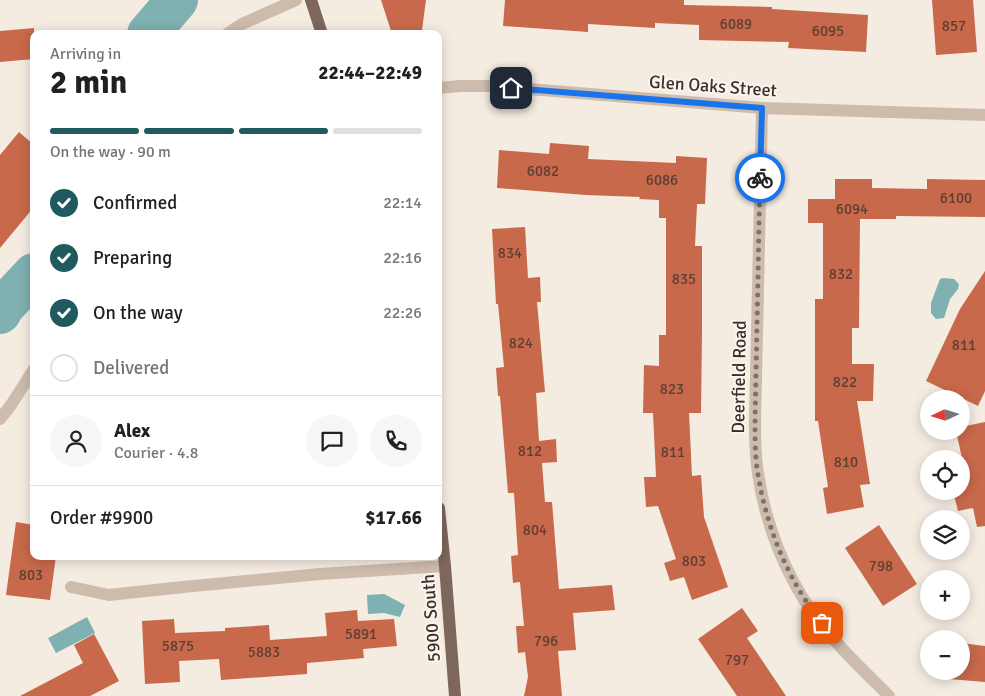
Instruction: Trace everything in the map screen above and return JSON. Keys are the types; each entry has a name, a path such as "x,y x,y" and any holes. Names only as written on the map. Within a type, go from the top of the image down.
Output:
{"main road":[{"path":"311,0 321,30"},
{"name":"5900 South","path":"442,537 455,696"}],"street":[{"path":"233,30 242,24 296,0"},
{"name":"Glen Oaks Street","path":"442,88 492,86 762,108 985,115"},
{"name":"Deerfield Road","path":"762,108 755,422 755,451 758,479 773,535 798,589 812,612 831,635 889,696"},
{"path":"0,419 30,375"},
{"path":"71,587 109,595 320,574 445,566"}],"water":[{"path":"940,279 954,279 959,284 958,289 950,299 944,318 936,319 931,313 931,303"},
{"path":"384,594 405,605 400,617 384,613 368,614 367,595"},
{"path":"87,617 95,633 56,653 48,638"}],"building":[{"path":"381,0 426,0 422,30 391,30"},
{"path":"505,0 684,0 684,5 772,7 772,9 868,15 866,52 788,48 789,42 699,40 699,25 655,23 655,28 588,24 588,32 503,26"},
{"path":"932,0 973,0 977,52 936,55"},
{"path":"34,28 34,30 30,30 30,59 0,62 0,31"},
{"path":"19,132 30,142 30,212 0,248 0,155"},
{"path":"550,143 589,146 588,159 676,163 676,156 707,158 705,204 697,204 695,246 702,246 701,413 689,413 692,476 701,475 704,517 728,587 692,600 684,577 670,581 664,563 676,559 658,506 646,507 644,477 656,477 653,413 643,413 644,365 659,366 659,335 666,335 666,218 659,218 659,200 639,199 640,197 497,188 499,150 549,154"},
{"path":"835,179 872,179 872,188 927,189 927,179 985,180 985,217 896,216 896,219 860,219 859,328 852,328 852,364 874,364 873,401 857,401 870,484 860,485 864,507 827,514 823,488 828,487 818,421 815,421 815,299 823,299 823,223 808,223 808,199 835,199"},
{"path":"525,227 528,278 540,277 541,302 537,302 545,392 536,393 539,441 556,439 557,462 542,463 545,502 552,502 559,589 612,585 615,610 573,613 576,650 558,651 562,696 524,696 528,677 525,652 518,653 516,626 524,626 520,582 513,583 511,556 518,555 514,493 508,493 500,396 498,396 496,368 504,367 498,304 496,304 492,229"},
{"path":"985,271 985,391 978,406 970,402 970,390 945,390 926,381 960,309"},
{"path":"985,422 985,526 977,527 973,508 958,510 955,500 970,500 970,450 960,450 958,440 970,440 970,425"},
{"path":"16,522 30,524 30,560 55,560 50,600 6,595"},
{"path":"879,525 917,584 883,606 845,548"},
{"path":"742,608 758,631 747,638 786,696 737,696 698,639"},
{"path":"357,610 358,621 394,619 397,646 363,649 364,658 307,663 307,674 221,680 219,659 179,661 180,682 145,684 142,621 174,619 175,633 225,631 225,628 269,625 270,640 327,636 325,613"},
{"path":"94,634 119,681 90,696 20,696 83,663 74,645"},
{"path":"970,644 985,646 985,682 961,680 970,680"}],"waterway":[{"path":"151,30 177,0"},
{"path":"0,313 3,307 30,278"}],"way so far":[{"path":"760,178 755,422 755,451 758,479 773,535 785,563 812,612 822,623"}],"route":[{"path":"511,88 762,108 760,178"}]}
